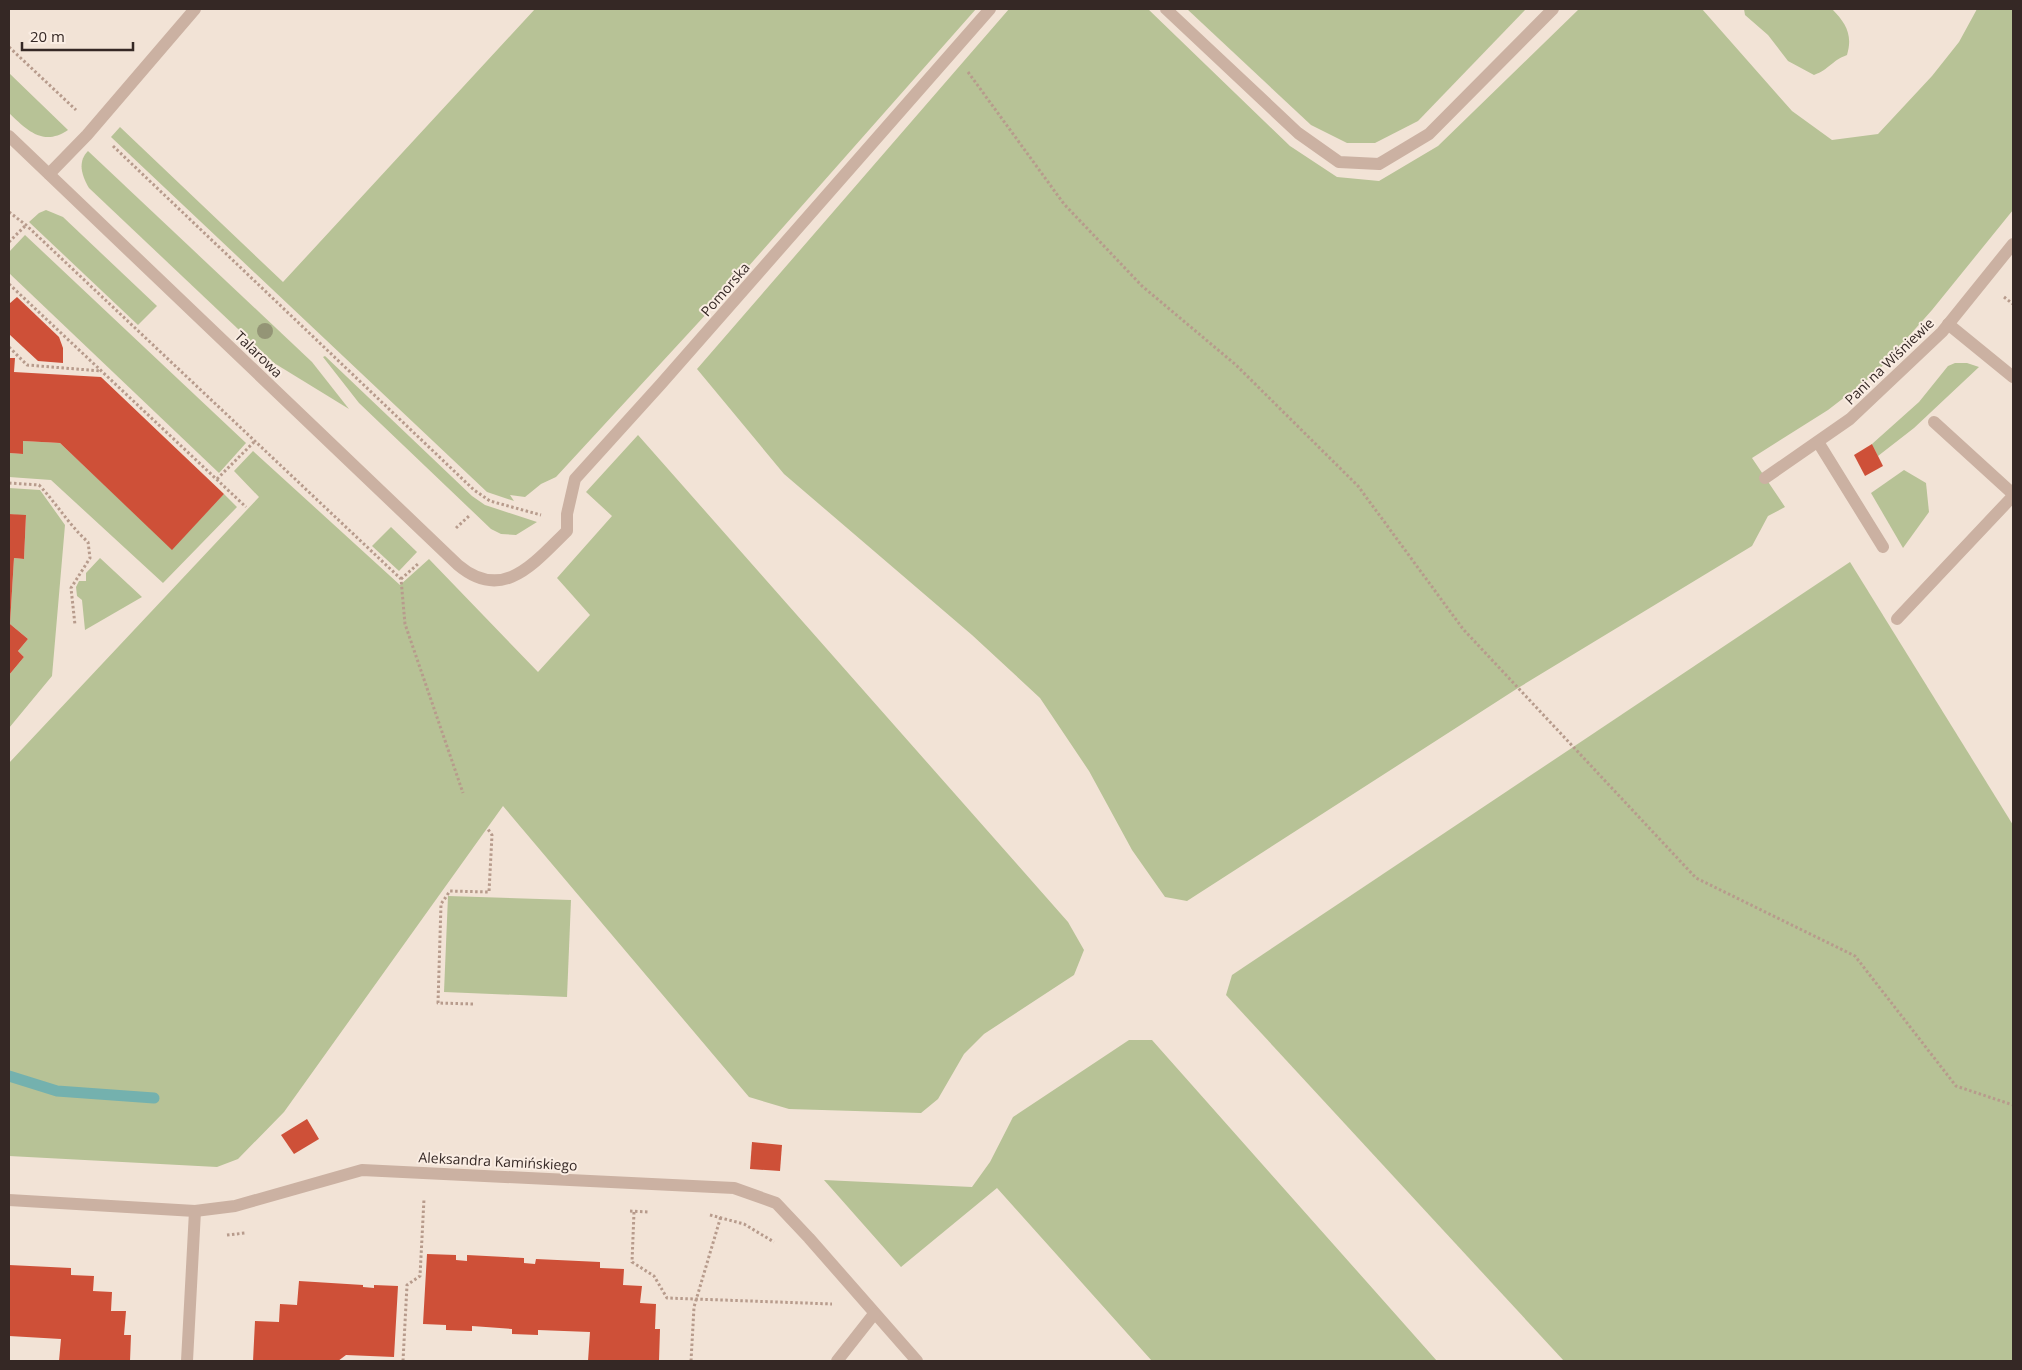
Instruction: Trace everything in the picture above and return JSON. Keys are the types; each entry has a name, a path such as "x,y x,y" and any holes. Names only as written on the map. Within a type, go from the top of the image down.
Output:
{"street":[{"path":"48,174 93,127 195,9"},
{"name":"Pomorska","path":"567,531 567,514 575,480 990,9"},
{"path":"1166,9 1298,133 1339,162 1378,164 1429,134 1553,9"},
{"name":"Talarowa","path":"9,136 470,574 494,581 519,573 533,564 567,531"},
{"name":"Pani na Wiśniewie","path":"1765,478 1850,419 1948,324 2013,244"},
{"path":"1948,324 2013,377"},
{"path":"1897,619 2013,495 1934,422"},
{"path":"1818,442 1883,547"},
{"name":"Aleksandra Kamińskiego","path":"9,1200 195,1211 235,1206 362,1170 734,1188 776,1203 917,1361"},
{"path":"187,1361 195,1211"},
{"path":"837,1361 874,1314"}],"path":[{"path":"9,47 474,490 490,501 538,514 567,531"},
{"path":"952,50 1064,204 1142,286 1236,364 1358,486 1463,629 1696,878 1855,956 1956,1086 2013,1105"},
{"path":"9,212 26,225 401,580 405,624 463,793"},
{"path":"9,242 26,225"},
{"path":"9,284 246,507"},
{"path":"1999,294 2013,304"},
{"path":"9,347 27,365 101,371"},
{"path":"217,480 254,442"},
{"path":"9,483 39,485 52,499 72,527 88,542 90,558 71,588 75,626"},
{"path":"401,580 420,562"},
{"path":"473,1004 438,1002 441,904 450,891 489,892 492,835 487,828"},
{"path":"415,1198 433,1199"},
{"path":"404,1361 407,1285 420,1276 424,1199"},
{"path":"625,1209 634,1212 652,1213"},
{"path":"634,1212 632,1262 654,1276 667,1298 833,1304 826,1297"},
{"path":"706,1215 721,1216 744,1224 778,1245"},
{"path":"690,1361 696,1300 721,1216"},
{"path":"194,1234 236,1236 254,1230"}],"green space":[{"path":"535,9 976,9 709,311 556,477 541,484 525,497 510,495 514,501 487,492 111,137 120,127 283,282"},
{"path":"1009,9 1148,9 1290,146 1337,177 1379,181 1438,146 1579,9 1702,9 1792,111 1832,140 1878,134 1932,76 1959,42 1977,9 2013,9 2013,210 1932,310 1876,373 1828,410 1752,458 1785,507 1768,516 1752,546 1518,688 1187,901 1165,897 1132,850 1089,771 1040,698 972,635 784,474 697,369"},
{"path":"1187,9 1526,9 1418,121 1375,143 1347,143 1311,125"},
{"path":"1744,9 1832,9 1841,19 1849,35 1847,55 1814,75 1788,61 1768,35 1745,15"},
{"path":"9,73 68,130 59,135 43,137 29,130 9,113"},
{"path":"88,151 312,362 349,409 274,363 89,188 84,179 82,169 83,160"},
{"path":"46,210 63,217 157,306 138,325 29,222 39,213"},
{"path":"25,235 246,443 219,473 9,273 9,252"},
{"path":"325,356 472,496 485,505 537,522 516,535 501,534 491,529 359,403 323,357"},
{"path":"1955,363 1967,363 1979,367 1914,428 1878,456 1872,444 1919,402 1948,366"},
{"path":"638,435 1068,922 1084,950 1074,975 984,1034 964,1054 938,1099 921,1113 789,1109 749,1097 503,806 284,1112 238,1159 217,1167 9,1156 9,763 259,497 234,471 253,451 400,585 429,559 538,672 590,615 557,578 612,516 586,492"},
{"path":"23,441 60,443 172,549 224,494 237,507 163,583 51,480 9,477 9,453 23,454"},
{"path":"1904,470 1926,483 1929,512 1903,548 1871,493"},
{"path":"9,488 40,490 65,525 52,676 9,728 9,675 24,657 18,651 28,639 10,624 14,558 24,559 26,516 9,514"},
{"path":"391,527 417,552 399,571 372,546"},
{"path":"100,558 142,597 85,630 82,600 77,596 76,587 79,581 86,581 86,573"},
{"path":"1850,562 2013,825 2013,1361 1564,1361 1226,995 1232,975"},
{"path":"448,896 571,900 567,997 444,992"},
{"path":"1129,1040 1152,1040 1437,1361 1152,1361 997,1188 901,1267 824,1180 972,1187 990,1162 1013,1117"}],"building":[{"path":"17,297 59,337 63,348 63,363 38,361 9,334 9,304"},
{"path":"9,358 15,358 14,372 101,377 224,494 172,550 60,443 23,441 23,454 9,453"},
{"path":"1872,444 1883,466 1865,476 1854,455"},
{"path":"9,514 26,515 24,559 14,558 10,624 28,639 18,651 24,657 9,675"},
{"path":"307,1119 319,1139 294,1154 281,1135"},
{"path":"752,1142 782,1145 780,1171 750,1169"},
{"path":"427,1254 456,1255 456,1260 467,1261 467,1255 524,1258 524,1263 535,1264 536,1259 600,1262 600,1268 624,1269 623,1285 642,1286 640,1303 656,1304 655,1329 660,1329 659,1361 588,1361 590,1332 538,1330 538,1335 512,1334 512,1329 472,1326 472,1331 446,1330 446,1325 423,1324"},
{"path":"9,1265 71,1268 71,1275 94,1276 93,1291 112,1292 111,1311 126,1311 124,1335 131,1335 130,1361 59,1361 61,1339 9,1336"},
{"path":"299,1281 363,1285 363,1287 374,1288 374,1285 398,1286 394,1357 346,1355 338,1361 253,1361 255,1321 279,1322 280,1304 297,1305"}],"waterway":[{"path":"9,1076 57,1091 154,1098"}]}
